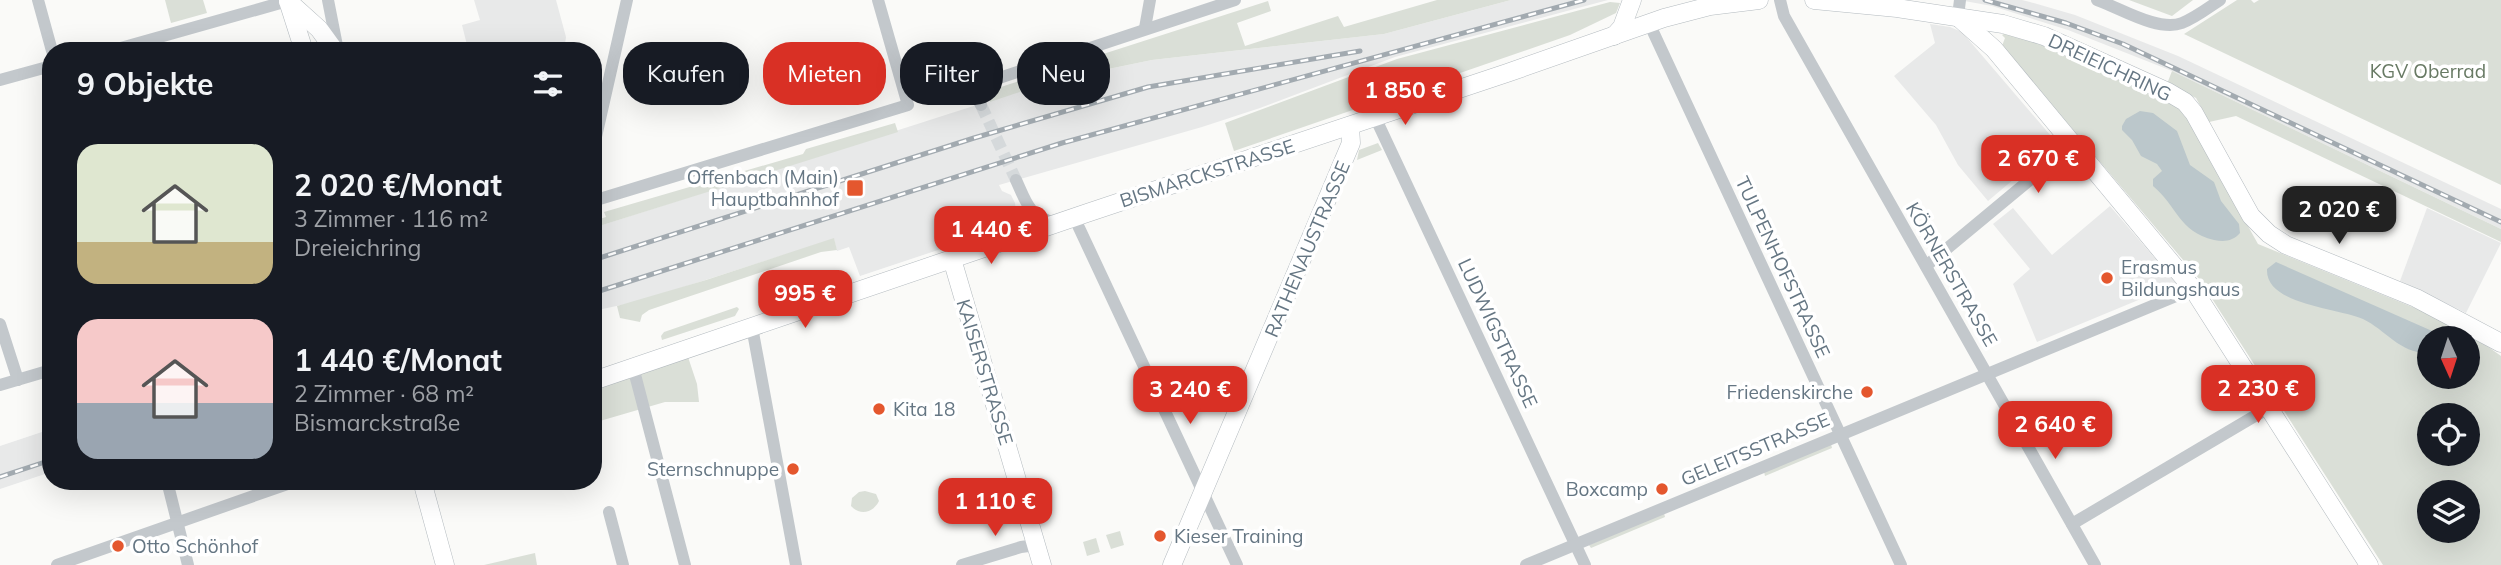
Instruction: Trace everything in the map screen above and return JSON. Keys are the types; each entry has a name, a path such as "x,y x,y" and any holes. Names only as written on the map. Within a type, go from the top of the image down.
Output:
{"main road":[{"path":"289,0 329,42"},
{"path":"289,0 301,42"},
{"path":"1614,36 1627,18 1632,0"},
{"path":"1643,0 1649,23"},
{"name":"BISMARCKSTRASSE","path":"602,378 1649,23 1696,9 1759,0"},
{"path":"1814,0 1959,8 2193,289 2369,565"},
{"name":"DREIEICHRING","path":"1959,8 2039,34 2185,102 2194,113 2251,216 2274,237 2286,245 2416,298 2501,343"},
{"path":"1994,49 1998,32 2012,26"},
{"name":"RATHENAUSTRASSE","path":"1172,565 1351,143 1350,126"},
{"name":"KAISERSTRASSE","path":"952,259 1042,565"},
{"path":"425,490 445,565"}],"street":[{"path":"38,0 50,42"},
{"path":"142,42 289,0"},
{"path":"328,0 335,42"},
{"path":"602,110 627,0"},
{"path":"602,198 908,105 878,0"},
{"path":"1146,28 1150,0"},
{"path":"1003,76 1235,0"},
{"name":"KÖRNERSTRASSE","path":"1780,0 1784,16 2095,565"},
{"path":"2097,0 2156,24 2171,26 2182,23 2220,0"},
{"name":"TULPENHOFSTRASSE","path":"1649,23 1901,565"},
{"path":"0,80 42,68"},
{"name":"LUDWIGSTRASSE","path":"1376,117 1585,565"},
{"path":"1926,266 2073,144"},
{"path":"1016,180 1029,209 1039,218 1056,223"},
{"path":"1018,236 1029,209"},
{"path":"1074,217 1237,565"},
{"name":"GELEITSSTRASSE","path":"1526,565 2193,289"},
{"path":"0,324 18,380"},
{"path":"752,327 796,565"},
{"path":"633,367 685,565"},
{"path":"0,386 42,373"},
{"path":"2072,524 2270,407"},
{"path":"169,490 188,565"},
{"path":"57,565 270,490"},
{"path":"609,513 622,565"},
{"path":"962,565 1021,547 1037,545"}],"shaded area":[{"path":"474,0 556,0 565,42 466,42 462,25 480,20"},
{"path":"1511,0 1608,0 1395,57 1202,127 999,185 1002,191 1011,195 1015,203 1016,212 1007,227 860,276 849,247 837,251 834,239 640,301 602,309 602,225 977,105 1003,105 1003,97 1017,92 1017,105 1110,105 1110,69 1152,60 1384,34"},
{"path":"1959,0 2030,2 2075,15 2178,56 2501,209 2501,229 2172,71 2068,30 1992,6"},
{"path":"1930,24 1962,32 2057,143 1988,201 1958,165 1936,125 1894,76 1935,43"},
{"path":"2140,111 2153,113 2177,131 2190,165 2214,182 2221,201 2239,224 2240,233 2235,238 2218,241 2193,231 2153,186 2153,179 2162,171 2157,164 2141,156 2132,140 2122,130 2126,119"},
{"name":"Erasmus Bildungshaus","path":"2110,206 2177,284 2037,342 2013,284 2030,269 1993,224 2013,208 2052,255"},
{"path":"2427,208 2501,243 2466,313 2400,281"},
{"path":"2276,262 2421,326 2417,326 2417,352 2401,346 2363,319 2290,298 2270,281 2267,269"},
{"path":"42,432 42,475 0,489 0,446"}],"green space":[{"path":"165,0 203,0 207,13 171,23"},
{"path":"1437,0 1511,0 1384,34 1152,60 1110,69 1110,52 1268,1 1271,11 1237,23 1245,46 1338,16 1344,27"},
{"path":"2129,0 2193,0 2172,16"},
{"name":"KGV Oberrad","path":"2237,0 2251,0 2254,3 2259,0 2501,0 2501,185 2184,34"},
{"path":"1610,2 1620,3 1616,13 1570,35 1234,151 1225,123 1397,59"},
{"path":"2019,32 2180,105 2258,244 2459,326 2417,326 2417,389 2480,389 2480,341 2501,356 2501,565 2383,565 2200,280 2002,46 2005,38 2002,35"},
{"path":"2172,71 2501,229 2501,242 2236,116 2209,122 2196,98 2167,84"},
{"path":"1017,82 1017,93 1003,98 1003,86"},
{"path":"895,123 898,132 602,225 602,218 606,217 604,212 803,154 806,149"},
{"path":"1378,143 1382,150 1357,160 1359,150"},
{"path":"834,238 837,250 821,252 649,310 642,315 640,322 620,318 617,306"},
{"path":"737,307 739,309 735,316 662,340 664,332"},
{"path":"688,357 697,384 699,402 665,402 602,420 602,387"},
{"path":"1831,444 1832,448 1765,476 1764,472"},
{"path":"865,491 876,494 879,501 870,510 862,512 851,506 852,498"},
{"path":"1664,513 1665,517 1591,548 1589,545"},
{"path":"1120,531 1124,545 1111,549 1106,535"},
{"path":"1096,538 1100,552 1087,556 1083,542"},
{"path":"535,553 537,565 484,565"}],"tunnel":[{"path":"981,105 1016,180"}],"railway":[{"path":"602,290 1062,143 1584,0"},
{"path":"1985,0 2066,23 2123,44 2501,222"},
{"path":"602,257 974,138 1148,87 1360,51"},
{"path":"0,477 42,463"}],"place":[{"name":"Offenbach (Main) Hauptbahnhof","path":"855,188"},
{"name":"Erasmus Bildungshaus","path":"2107,278"},
{"name":"Friedenskirche","path":"1867,392"},
{"name":"Kita 18","path":"879,409"},
{"name":"Sternschnuppe","path":"793,469"},
{"name":"Boxcamp","path":"1662,489"},
{"name":"Kieser Training","path":"1160,536"},
{"name":"Otto Schönhof","path":"118,546"}]}
